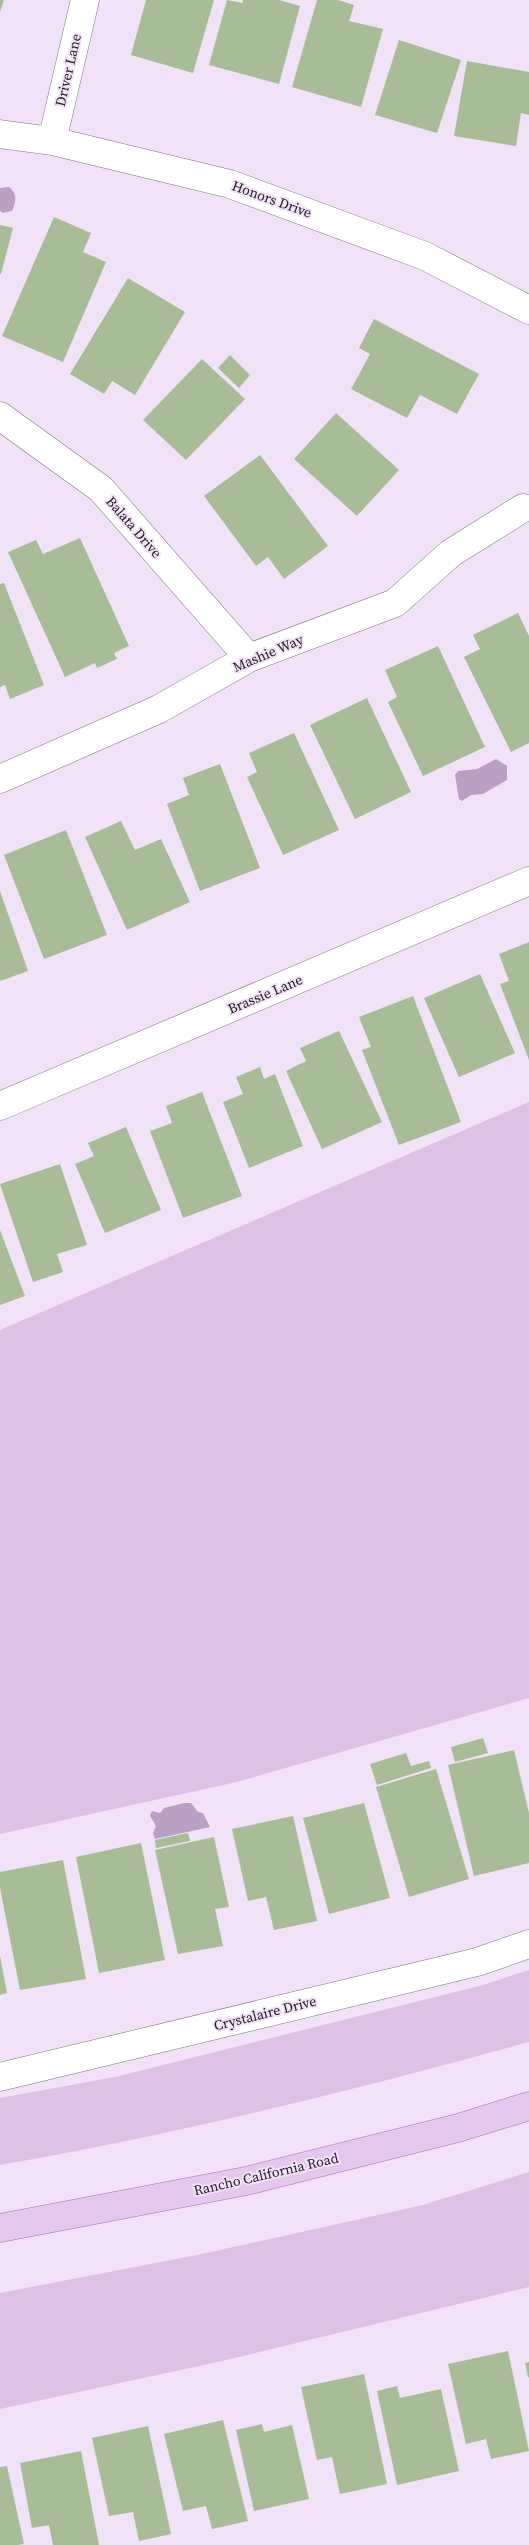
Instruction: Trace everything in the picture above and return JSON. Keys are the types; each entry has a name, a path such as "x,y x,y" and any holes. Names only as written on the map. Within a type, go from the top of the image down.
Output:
{"main road":[{"name":"Rancho California Road","path":"0,2228 246,2181 458,2128 529,2106"}],"street":[{"name":"Driver Lane","path":"52,141 85,0"},
{"name":"Honors Drive","path":"0,134 52,141 230,184 425,256 529,310"},
{"name":"Balata Drive","path":"0,416 101,489 249,658"},
{"name":"Mashie Way","path":"0,779 159,708 249,658 396,603 451,552 523,508"},
{"name":"Brassie Lane","path":"0,1106 529,881"},
{"name":"Crystalaire Drive","path":"0,2077 477,1962 529,1944"}],"shaded area":[{"path":"9,187 15,195 14,204 12,211 3,213 0,211 0,188"},
{"path":"496,759 507,766 507,780 483,794 471,795 462,801 459,799 455,775 458,771 477,769"},
{"path":"529,1102 529,1698 237,1782 0,1834 0,1330"},
{"path":"191,1803 198,1812 203,1813 210,1827 155,1839 153,1833 156,1826 150,1816 152,1811 160,1813 164,1808"},
{"path":"529,1970 529,2042 266,2110 67,2153 0,2165 0,2098 115,2077 483,1985"},
{"path":"529,2172 529,2287 222,2361 0,2409 0,2293 197,2255 423,2205"}],"building":[{"path":"0,0 4,0 0,12"},
{"path":"146,0 214,0 193,73 131,55"},
{"path":"227,0 242,3 243,0 279,0 300,6 279,84 209,65"},
{"path":"317,0 338,0 354,5 349,21 383,29 361,107 292,87"},
{"path":"399,40 461,60 437,133 375,115"},
{"path":"467,61 529,72 529,115 521,113 516,146 454,136"},
{"path":"54,217 91,233 83,252 106,262 63,362 2,336"},
{"path":"0,225 13,228 1,274 0,274"},
{"path":"128,278 185,312 135,395 112,381 104,394 70,374"},
{"path":"374,319 479,374 457,414 420,395 407,418 351,389 370,354 359,348"},
{"path":"230,355 250,375 239,388 218,368"},
{"path":"202,359 245,399 186,460 143,420"},
{"path":"336,413 399,470 357,516 294,459"},
{"path":"260,455 328,546 284,579 268,557 256,566 204,496"},
{"path":"80,538 129,646 114,653 117,659 97,668 95,663 65,677 8,552 36,540 43,554"},
{"path":"4,583 44,685 10,699 5,685 0,687 0,584"},
{"path":"518,613 529,636 529,743 511,752 464,657 480,649 473,635"},
{"path":"438,646 485,747 423,776 388,702 397,697 385,670"},
{"path":"367,698 411,792 355,819 310,725"},
{"path":"294,733 339,830 283,855 247,777 257,772 249,753"},
{"path":"220,764 260,868 200,891 167,804 189,795 183,778"},
{"path":"121,821 135,850 161,839 190,902 127,930 85,837"},
{"path":"66,830 107,935 44,959 4,855"},
{"path":"0,891 28,971 0,981"},
{"path":"529,942 529,1060 500,984 509,981 499,954"},
{"path":"480,974 515,1053 459,1077 424,998"},
{"path":"413,996 461,1122 399,1145 362,1050 371,1047 359,1017"},
{"path":"339,1031 382,1122 322,1149 286,1071 306,1061 300,1048"},
{"path":"260,1067 264,1079 275,1074 303,1146 249,1168 223,1102 243,1094 236,1077"},
{"path":"202,1092 242,1196 183,1218 150,1131 172,1123 166,1106"},
{"path":"126,1127 161,1210 105,1233 75,1164 94,1156 88,1143"},
{"path":"60,1164 87,1245 57,1254 63,1272 33,1282 0,1184"},
{"path":"0,1230 25,1296 0,1305"},
{"path":"483,1738 488,1753 455,1762 451,1747"},
{"path":"514,1750 529,1813 529,1863 474,1876 448,1765"},
{"path":"406,1753 411,1766 429,1761 431,1768 377,1785 370,1764"},
{"path":"436,1769 469,1879 409,1897 376,1787"},
{"path":"364,1803 390,1898 329,1914 303,1818"},
{"path":"293,1816 317,1921 274,1930 266,1897 248,1901 232,1829"},
{"path":"188,1833 190,1841 156,1848 155,1840"},
{"path":"214,1837 229,1907 215,1909 223,1946 178,1954 155,1850"},
{"path":"141,1843 165,1960 99,1973 76,1857"},
{"path":"63,1860 86,1979 20,1990 0,1888 0,1872"},
{"path":"0,1956 7,1993 0,1995"},
{"path":"508,2351 529,2451 491,2459 486,2439 466,2444 448,2364"},
{"path":"529,2362 529,2377 528,2377 525,2363"},
{"path":"364,2374 387,2484 340,2494 332,2457 317,2460 301,2387"},
{"path":"397,2386 400,2398 441,2389 459,2471 397,2485 377,2391"},
{"path":"223,2420 248,2521 212,2529 206,2506 183,2511 164,2434"},
{"path":"262,2424 264,2432 292,2425 309,2499 254,2511 236,2430"},
{"path":"148,2426 171,2534 139,2541 133,2512 109,2516 92,2438"},
{"path":"81,2451 99,2545 53,2545 49,2525 32,2528 20,2463"},
{"path":"7,2466 24,2544 0,2545 0,2467"}]}
